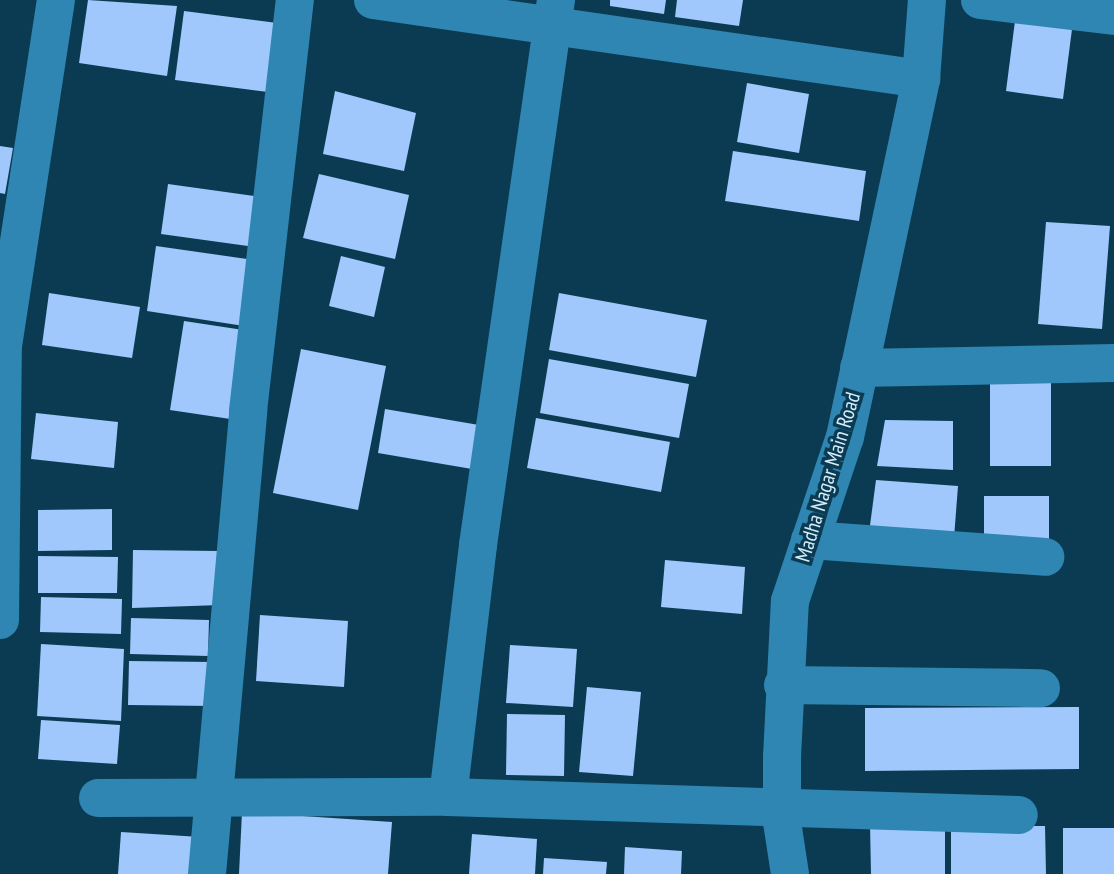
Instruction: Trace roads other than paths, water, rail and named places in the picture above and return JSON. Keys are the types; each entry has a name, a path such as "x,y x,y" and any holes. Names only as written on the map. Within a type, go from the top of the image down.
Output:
{"street":[{"path":"0,620 3,346 56,0"},
{"path":"207,874 248,411 295,0"},
{"path":"373,0 555,13 921,79"},
{"name":"Madha Nagar Main Road","path":"790,874 782,807 783,685 790,601 845,437 921,79 927,0"},
{"path":"980,0 1114,16"},
{"path":"448,797 478,545 555,13"},
{"path":"859,368 1114,363"},
{"path":"810,540 1045,557"},
{"path":"783,685 1041,688"},
{"path":"98,798 448,797 1018,815"}]}
